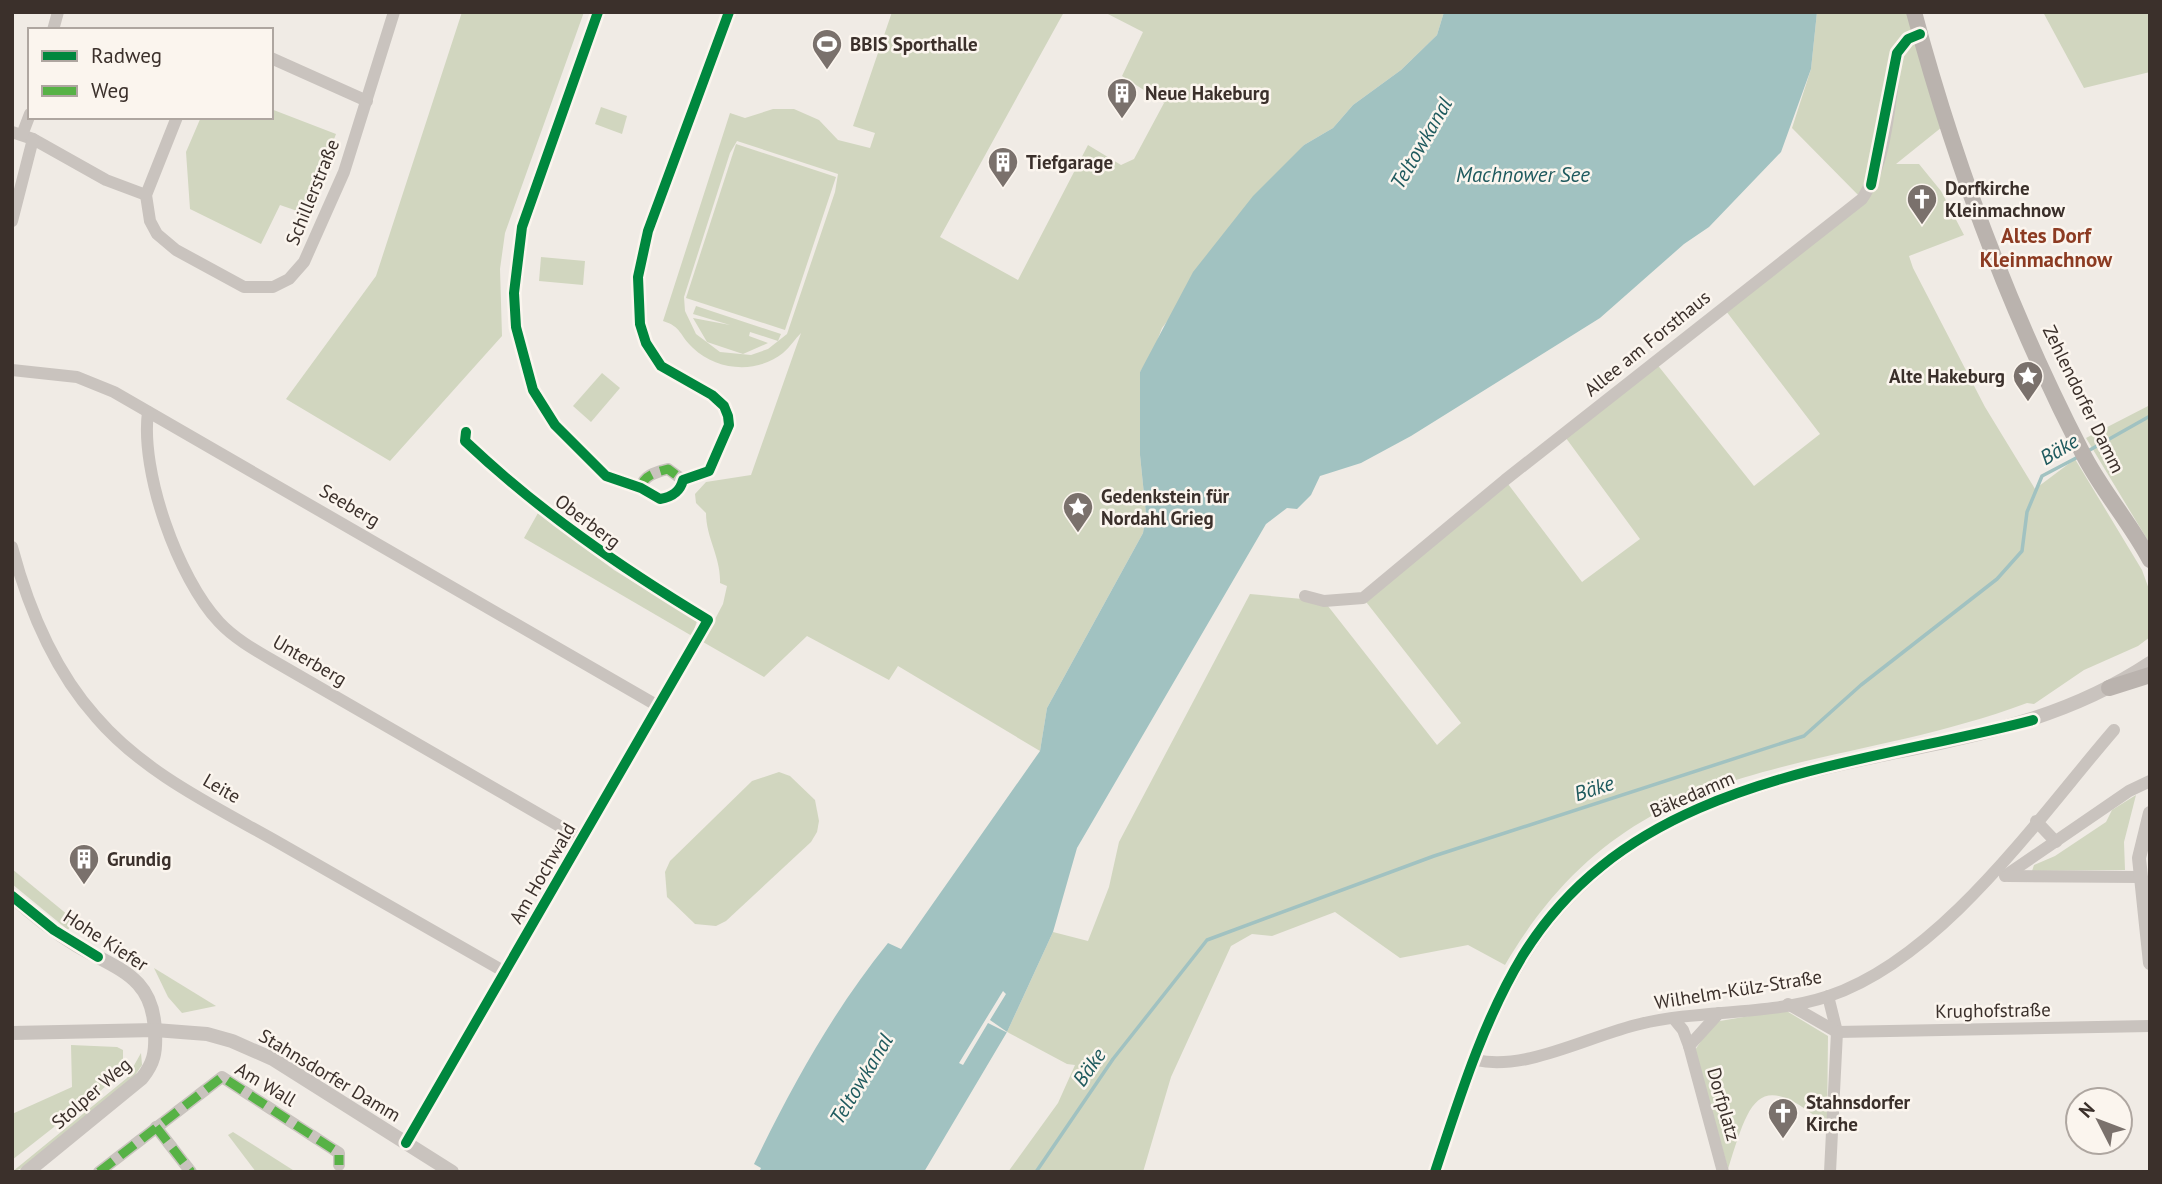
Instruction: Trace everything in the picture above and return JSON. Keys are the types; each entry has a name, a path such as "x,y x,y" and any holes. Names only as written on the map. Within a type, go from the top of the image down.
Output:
{"main road":[{"name":"Zehlendorfer Damm","path":"1914,12 1956,158 1985,237 2082,452 2150,559"},
{"path":"2109,688 2150,675"}],"street":[{"name":"Schillerstraße","path":"146,195 150,221 165,243 244,287 273,287 289,279 304,262 344,172 394,12"},
{"path":"598,12 522,227 514,293 515,319 529,381 555,425 606,476 641,488 660,499 671,497 683,480 709,471 729,425 724,406 662,366 646,344 639,324 638,277 648,231 729,12"},
{"name":"Allee am Forsthaus","path":"1305,596 1324,601 1363,598 1554,441 1862,199 1871,185 1877,165 1897,53 1908,39 1920,34"},
{"path":"273,59 367,101"},
{"path":"12,221 23,135 106,180 146,195 176,119"},
{"name":"Seeberg","path":"12,370 77,377 114,392 658,706"},
{"name":"Unterberg","path":"148,412 148,444 162,511 178,555 195,590 219,622 238,639 272,660 582,839"},
{"name":"Oberberg","path":"466,432 465,441 527,498 622,568 708,620"},
{"path":"641,488 649,476 668,470 683,480"},
{"name":"Leite","path":"12,547 38,624 53,655 96,718 126,746 186,789 505,972"},
{"name":"Am Hochwald","path":"406,1143 708,620"},
{"name":"Bäkedamm","path":"1435,1172 1476,1060 1513,974 1538,934 1596,871 1650,831 1704,804 1773,781 2034,720 2109,688 2150,663"},
{"name":"Wilhelm-Külz-Straße","path":"1476,1060 1515,1063 1638,1024 1828,996 1897,962 1946,920 1986,878 2113,730"},
{"path":"2006,876 2129,791 2150,780"},
{"path":"2150,813 2140,843 2139,877 2150,963"},
{"path":"2036,821 2056,842"},
{"path":"1986,878 2139,877"},
{"name":"Hohe Kiefer","path":"12,896 54,930 135,979 154,1007 155,1030"},
{"path":"1828,996 1837,1032 1830,1172"},
{"path":"1788,1004 1837,1032"},
{"name":"Dorfplatz","path":"1689,1046 1719,1012"},
{"name":"Dorfplatz","path":"1674,1019 1683,1030 1689,1046 1723,1172"},
{"name":"Krughofstraße","path":"1837,1032 2150,1026"},
{"name":"Stahnsdorfer Damm","path":"12,1033 155,1030 207,1034 251,1048 452,1172"},
{"name":"Stolper Weg","path":"27,1172 137,1084 155,1057 155,1030"},
{"name":"Am Wall","path":"99,1172 222,1077 339,1153 339,1165"},
{"path":"156,1127 191,1172"}],"green space":[{"path":"462,12 584,12 505,233 500,269 502,336 390,461 286,399 376,276"},
{"path":"892,12 1064,12 940,237 1018,280 1088,145 1121,165 1134,159 1164,103 1122,76 1143,32 1104,12 1444,12 1437,35 1401,70 1353,105 1333,128 1304,145 1162,328 1152,354 1140,372 1140,455 1146,514 1143,533 1047,708 1040,751 898,666 889,680 807,636 764,677 703,642 723,604 727,586 720,583 706,513 696,503 695,494 706,482 751,475 801,333 786,351 773,360 749,367 737,367 703,356 677,329 663,321 730,113 745,118 773,109 794,109 819,120 838,140 870,148 875,133 853,126","holes":["737,141 838,174 835,192 787,334 768,349 751,355 720,352 696,334 685,311 684,297 730,153"]},
{"path":"1817,12 1914,12 1947,123 1896,164 1919,164 1941,191 1964,235 1909,256 1913,268 1985,407 2035,489 2075,459 2142,570 2150,592 2150,637 2138,646 2084,670 2034,704 2027,703 1950,727 1737,780 1673,805 1612,841 1556,893 1505,965 1468,945 1400,958 1335,912 1272,936 1252,934 1231,946 1171,1077 1143,1172 1008,1172 1058,1103 1075,1065 1067,1064 1007,1032 1053,932 1088,941 1109,887 1119,842 1250,594 1324,601 1437,745 1461,723 1363,598 1505,480 1582,582 1640,539 1563,434 1656,363 1754,486 1820,434 1723,307 1862,199 1792,128 1811,69"},
{"path":"2043,12 2150,12 2150,72 2084,88"},
{"path":"601,107 627,116 622,134 595,124"},
{"path":"273,110 336,134 306,214 280,205 261,244 190,209 186,152 200,119 273,119"},
{"path":"736,144 836,177 785,330 686,298"},
{"path":"541,257 585,261 583,285 539,281"},
{"path":"696,306 781,334 778,341 750,332 749,336 768,343 743,354 707,342 693,318 730,325 693,314"},
{"path":"602,373 620,388 591,422 573,406"},
{"path":"2150,405 2150,544 2086,438"},
{"path":"538,513 614,570 697,621 692,636 524,538"},
{"path":"779,772 790,776 815,800 819,821 817,832 811,842 726,921 716,926 695,924 667,897 665,872 670,861 752,781"},
{"path":"2136,795 2124,842 2125,870 2032,871 2034,865 2055,856 2106,822 2112,810"},
{"path":"12,869 74,920 68,930 12,884"},
{"path":"154,968 216,1006 182,1013 168,997"},
{"path":"1785,1010 1828,1036 1827,1126 1786,1098 1771,1095 1760,1099 1743,1124 1728,1169 1695,1050 1714,1022"},
{"path":"71,1045 117,1047 123,1050 123,1069 94,1096 70,1114 63,1116 54,1127 12,1160 12,1114 72,1087"},
{"path":"141,1053 142,1065 129,1084 20,1169 12,1172 127,1078"},
{"path":"233,1132 296,1172 256,1172 228,1135"}],"water":[{"name":"Machnower See","path":"1444,12 1817,12 1811,69 1781,152 1709,227 1684,244 1600,318 1411,436 1361,463 1320,476 1311,495 1297,509 1287,508 1266,524 1077,848 1053,932 1007,1032 924,1172 759,1172 761,1168 754,1164 768,1135 849,995 888,943 901,949 1040,751 1047,708 1143,533 1146,514 1140,455 1140,372 1193,272 1253,196 1304,145 1333,128 1353,105 1401,70 1437,35"}],"pier":[{"path":"1003,991 1006,994 990,1020 1010,1034 988,1023 963,1065 959,1063"}],"waterway":[{"name":"Bäke","path":"2088,451 2150,416"},
{"name":"Bäke","path":"1036,1172 1113,1059 1207,940 1434,856 1804,736 1861,685 1997,579 2022,551 2027,512 2042,476 2078,457"}],"marked path":[{"path":"641,488 648,477 668,469 683,480"},
{"path":"99,1172 222,1077 339,1153 339,1165"},
{"path":"156,1127 191,1172"}],"cycle path":[{"path":"598,12 522,227 514,293 516,327 533,390 555,425 606,476 641,488 660,499 675,493 683,480 709,471 729,425 724,406 712,395 661,366 646,343 640,324 638,277 648,231 729,12"},
{"path":"1871,185 1897,53 1908,39 1920,34"},
{"path":"406,1143 708,620 643,580 551,514 465,441 466,432"},
{"path":"1435,1172 1484,1033 1523,955 1569,895 1624,850 1685,815 1751,788 1820,768 2033,720"},
{"path":"12,896 54,930 98,957"}],"place":[{"name":"BBIS Sporthalle","path":"827,71"},
{"name":"Neue Hakeburg","path":"1122,120"},
{"name":"Tiefgarage","path":"1003,189"},
{"name":"Dorfkirche Kleinmachnow","path":"1922,226"},
{"name":"Alte Hakeburg","path":"2028,403"},
{"name":"Gedenkstein für Nordahl Grieg","path":"1078,534"},
{"name":"Grundig","path":"84,886"},
{"name":"Stahnsdorfer Kirche","path":"1783,1140"}],"district":[{"name":"Altes Dorf Kleinmachnow","path":"2046,247"}],"water label":[{"name":"Teltowkanal","path":"1421,143"},
{"name":"Teltowkanal","path":"861,1079"}]}
